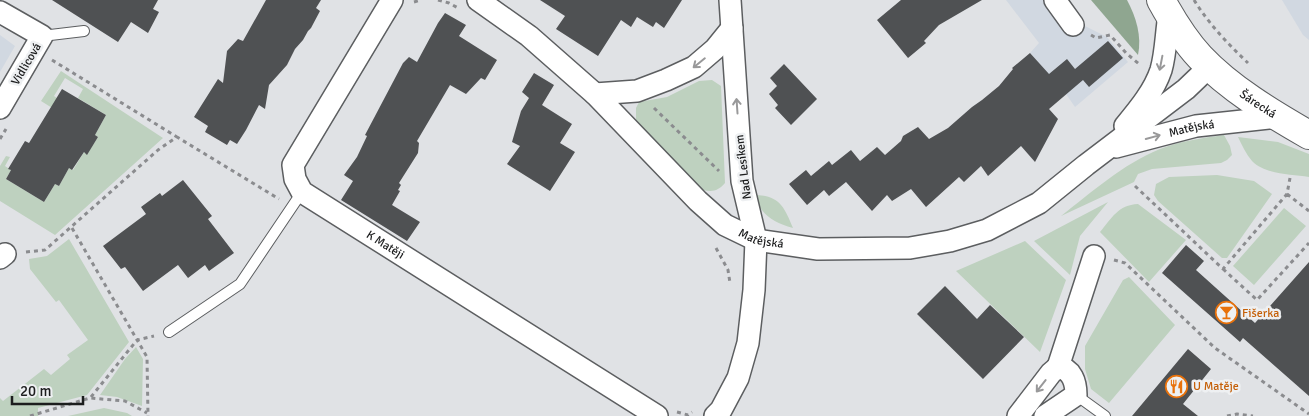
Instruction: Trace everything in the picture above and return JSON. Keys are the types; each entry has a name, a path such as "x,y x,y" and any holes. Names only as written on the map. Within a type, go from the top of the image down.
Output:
{"street":[{"name":"Matějská","path":"478,0 529,36 595,94 698,201 725,225 756,240 818,249 910,248 950,241 987,230 1039,203 1186,90 1209,67"},
{"name":"Nad Lesíkem","path":"715,416 721,410 738,378 748,342 754,290 756,240 742,181 730,0"},
{"path":"1055,0 1073,25"},
{"path":"297,200 293,165 401,2"},
{"name":"Matějská","path":"1106,150 1142,106 1153,88 1161,69 1165,8"},
{"name":"Šárecká","path":"1165,8 1189,44 1209,67 1279,117 1309,134"},
{"name":"Vidlicová","path":"0,12 38,43 0,108"},
{"path":"595,94 637,90 666,80 694,67 715,49 732,28"},
{"name":"Matějská","path":"1106,150 1196,126 1279,117"},
{"name":"K Matěji","path":"297,200 665,413"},
{"path":"1018,416 1051,373 1058,367 1094,256"},
{"path":"1045,416 1062,406 1076,394 1073,378 1066,370 1058,367"}],"lane":[{"path":"38,43 84,31"},
{"path":"168,332 240,284 297,200"},
{"path":"1076,394 1105,416"}],"path":[{"path":"401,2 421,0"},
{"path":"1194,0 1208,23 1227,44 1248,62"},
{"path":"1110,35 1141,66"},
{"path":"38,43 177,138 297,200"},
{"path":"654,108 717,171 722,173"},
{"path":"2,256 45,250 158,150 177,138"},
{"path":"1223,269 1287,194 1290,178"},
{"path":"1135,186 1257,300 1309,243"},
{"path":"1287,194 1309,211"},
{"path":"72,228 146,358 148,415"},
{"path":"1094,256 1125,263 1215,348 1309,414"},
{"path":"90,398 136,340 168,332"},
{"path":"30,416 90,398 125,401 148,415"},
{"path":"45,416 47,410"},
{"path":"665,413 688,415 694,411"},
{"path":"1227,416 1238,414 1253,416"}],"shaded area":[{"path":"1006,0 1047,0 1057,12 1107,37 1128,62 1075,107 1030,53 1039,43"},
{"path":"1282,0 1309,0 1309,40 1303,35"},
{"path":"0,35 15,46 0,72"}],"green space":[{"path":"1091,0 1127,0 1137,27 1138,55"},
{"path":"61,71 163,138 55,235 0,201 0,166 6,156 10,157 5,166 11,170 6,179 44,202 55,184 59,186 69,168 73,170 84,152 87,154 98,137 95,135 106,115 78,98 83,89 65,78 54,96 63,102 57,111 41,101"},
{"path":"712,80 721,86 725,183 720,188 710,191 703,190 636,123 636,108 639,102 667,97 699,81"},
{"path":"1224,135 1232,155 1221,163 1152,169 1138,174 1134,182 1061,216 1108,179 1146,155 1176,144"},
{"path":"1238,137 1278,142 1309,154 1309,177 1279,173 1258,166 1252,161"},
{"path":"1217,175 1254,181 1272,194 1227,258 1222,258 1158,201 1154,195 1156,184 1169,177"},
{"path":"753,195 769,197 779,203 787,214 793,228 768,217 760,208"},
{"path":"1108,202 1080,236 1070,275 1034,241"},
{"path":"1138,204 1186,240 1149,282 1100,232 1120,210"},
{"path":"1284,208 1306,226 1254,285 1233,266"},
{"path":"69,239 129,342 87,395 38,408 38,416 0,416 0,398 3,401 44,369 51,375 70,359 67,355 88,340 59,300 56,302 30,269 29,259 47,256"},
{"path":"1025,241 1066,280 1040,352 956,271"},
{"path":"1129,277 1175,325 1109,403 1091,389 1085,369 1085,346 1123,280"},
{"path":"136,347 143,359 142,406 117,397 100,395 125,359"},
{"path":"104,408 127,413 132,416 68,416"}],"building":[{"path":"52,0 158,0 153,9 159,12 148,33 131,22 118,42"},
{"path":"266,0 321,0 316,8 320,11 311,28 295,49 287,65 269,85 265,109 259,105 237,144 230,140 227,145 205,132 208,126 194,117 218,79 223,83 227,51 238,39 243,41"},
{"path":"540,0 682,0 664,28 656,22 653,27 637,17 631,27 621,20 598,56 556,29 565,16"},
{"path":"901,0 982,0 939,25 924,41 926,43 908,58 877,20"},
{"path":"445,13 466,25 459,36 497,60 485,80 481,78 466,94 450,85 417,141 419,143 418,153 399,183 401,185 398,190 400,191 392,205 420,222 407,241 341,200 353,181 344,175 357,157 367,136 365,135 403,63 409,57 417,62"},
{"path":"1108,41 1123,58 1089,87 1083,80 1049,109 1058,119 1035,162 1021,146 988,176 981,166 964,182 959,177 926,207 911,189 892,201 887,195 872,211 846,182 829,196 824,190 807,205 789,184 806,170 811,176 829,161 832,165 851,150 860,161 877,147 885,155 901,141 903,136 918,127 929,139 948,128 999,86 1012,68 1030,53 1049,74 1067,59 1075,69"},
{"path":"784,64 817,99 791,125 775,108 778,105 769,94 777,86 770,78"},
{"path":"534,73 554,85 542,105 572,124 560,143 575,152 550,191 507,164 520,146 512,142 521,111 529,98 522,92"},
{"path":"62,89 106,115 95,135 98,137 87,155 84,152 72,170 69,168 59,186 55,184 44,202 6,179 11,170 8,169 25,141 29,143"},
{"path":"183,180 212,216 208,219 234,253 209,271 205,265 188,278 178,265 143,291 125,267 121,269 103,246 146,214 141,207 160,193 162,196"},
{"path":"1186,245 1204,261 1196,270 1255,323 1309,262 1309,396 1243,338 1240,342 1162,273"},
{"path":"945,286 977,319 990,305 1024,337 983,379 917,314"},
{"name":"U Matěje","path":"1188,349 1211,369 1183,404 1198,416 1132,416"}],"place":[{"name":"Fišerka","path":"1226,313"},
{"name":"U Matěje","path":"1177,386"}]}
